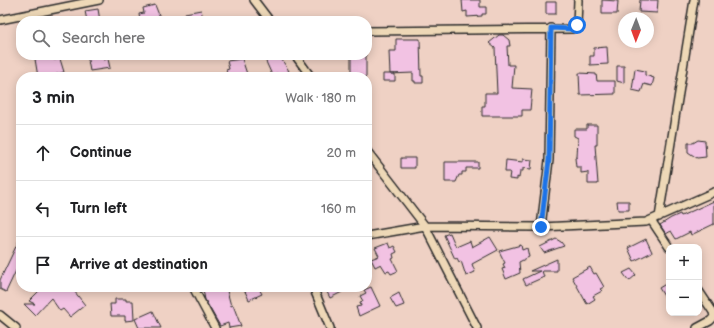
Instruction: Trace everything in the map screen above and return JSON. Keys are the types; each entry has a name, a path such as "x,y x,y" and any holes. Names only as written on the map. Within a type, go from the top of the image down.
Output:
{"street":[{"path":"20,16 98,0"},
{"path":"254,0 266,16"},
{"path":"372,31 575,28 577,25 578,0"},
{"path":"659,217 694,0"},
{"path":"0,20 16,17"},
{"path":"541,227 549,160 551,28"},
{"path":"299,60 307,72"},
{"path":"372,157 425,226 477,328"},
{"path":"372,235 425,226 541,227 646,222 714,192"},
{"path":"651,220 667,244"},
{"path":"196,292 215,328"},
{"path":"315,292 330,328"},
{"path":"697,328 714,317 713,312 702,296"},
{"path":"0,315 16,328"}],"building":[{"path":"462,0 480,0 480,7 486,7 486,14 482,14 482,16 467,17 467,11 463,12"},
{"path":"602,0 618,1 617,14 602,14"},
{"path":"640,0 658,0 657,13 639,12"},
{"path":"546,2 556,2 556,14 546,14"},
{"path":"155,5 159,16 139,16 139,14 144,13 143,8"},
{"path":"98,9 99,16 86,16 85,11"},
{"path":"201,10 202,16 186,16 185,13"},
{"path":"499,35 503,35 509,40 510,46 507,46 508,65 514,65 512,88 532,89 530,110 522,110 522,116 482,116 482,106 485,106 485,93 497,93 495,48 489,43"},
{"path":"396,39 420,39 421,76 423,76 423,83 415,83 415,81 413,81 413,73 390,74 389,51 396,51"},
{"path":"607,47 608,64 590,65 590,56 594,56 594,48"},
{"path":"35,60 60,60 64,72 37,72"},
{"path":"88,60 108,60 110,68 90,71"},
{"path":"242,60 246,72 227,72 226,70 229,69 227,61"},
{"path":"265,60 282,60 289,71 287,72 271,72"},
{"path":"351,60 366,60 366,72 351,72"},
{"path":"617,66 624,66 624,83 617,81"},
{"path":"635,69 645,71 645,75 654,78 652,86 644,84 641,92 632,90"},
{"path":"579,73 596,74 597,81 615,81 615,94 580,95"},
{"path":"383,74 395,74 395,81 383,81"},
{"path":"587,125 597,125 597,145 595,145 598,184 588,184 588,172 581,173 581,167 576,167 575,158 577,157 578,138 574,136 574,129 587,129"},
{"path":"698,140 705,141 706,157 697,158 688,152 688,143 693,143"},
{"path":"401,158 415,158 415,168 401,168"},
{"path":"523,159 532,160 531,169 523,168 523,171 520,171 519,178 517,177 517,180 509,179 510,172 505,172 506,160 523,162"},
{"path":"445,162 478,162 478,168 466,168 466,172 462,172 462,175 459,175 456,182 445,182"},
{"path":"617,201 629,201 629,210 618,210"},
{"path":"714,201 714,224 691,235 690,232 676,239 671,231 666,234 660,225 680,214 681,216"},
{"path":"450,233 456,247 470,241 472,247 490,237 498,250 472,264 475,272 466,276 461,261 459,262 457,258 455,259 444,235"},
{"path":"556,239 564,246 544,253 540,247"},
{"path":"646,239 652,252 634,261 628,248"},
{"path":"388,243 390,248 394,246 397,252 393,254 394,258 392,259 398,271 391,274 389,271 386,272 381,264 375,267 372,259 379,256 375,248"},
{"path":"521,245 522,250 527,248 529,257 519,262 520,273 506,279 502,269 505,268 503,264 505,263 499,251"},
{"path":"16,246 16,271 6,292 0,289 0,280"},
{"path":"557,259 557,271 542,271 544,277 526,285 523,279 540,271 530,271"},
{"path":"590,267 594,274 596,273 604,287 600,289 602,291 593,296 595,299 587,304 572,277"},
{"path":"631,269 636,275 629,281 623,273"},
{"path":"666,284 666,299 659,288"},
{"path":"372,289 380,306 359,316 356,307 361,306 360,302 363,301 360,296 366,293 365,292 372,292"},
{"path":"38,292 75,292 85,305 70,317 63,309 60,311 51,298 35,315 24,304 35,304 29,301"},
{"path":"204,292 227,292 231,306 233,305 241,326 229,328 228,323 220,326 205,300"},
{"path":"245,292 261,292 262,294 249,300"},
{"path":"327,292 342,292 330,298"},
{"path":"399,293 404,305 396,308 390,298"},
{"path":"115,299 126,299 126,301 133,301 134,320 125,321 125,316 111,316 110,304 115,304"},
{"path":"153,311 161,328 139,328 135,319"}],"route":[{"path":"541,227 549,160 551,28 572,29 577,25"}]}
